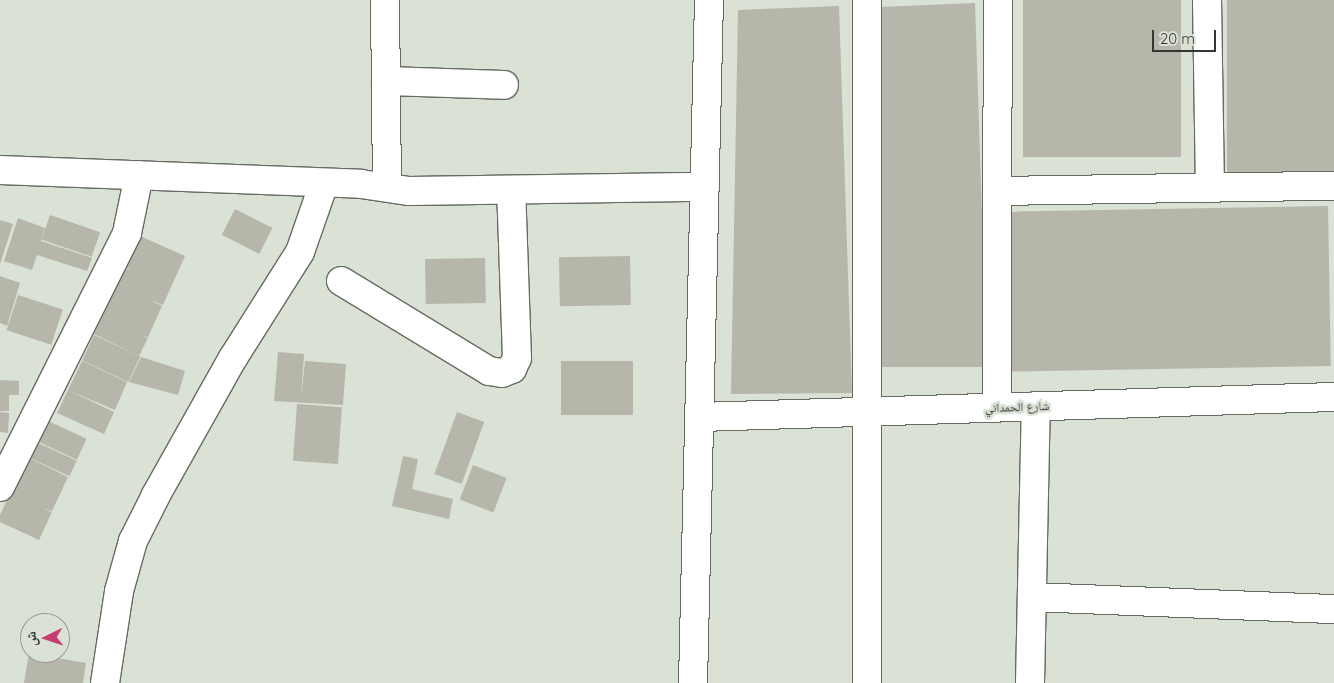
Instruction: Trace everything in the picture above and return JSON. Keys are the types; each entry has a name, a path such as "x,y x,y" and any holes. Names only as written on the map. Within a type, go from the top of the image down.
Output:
{"street":[{"path":"385,0 387,186"},
{"path":"866,0 867,683"},
{"path":"997,407 998,0"},
{"path":"1207,0 1210,188"},
{"path":"693,683 705,186 716,1"},
{"path":"386,81 504,85"},
{"path":"0,170 387,186 409,191 705,186"},
{"path":"0,487 127,233 139,175"},
{"path":"105,683 119,590 133,541 233,358 300,252 324,183"},
{"path":"998,190 1334,186"},
{"path":"341,281 489,371 502,373 512,369 516,358 511,190"},
{"name":"شارع الحمداني","path":"700,417 1334,397"},
{"path":"1030,683 1036,406"},
{"path":"1032,597 1334,609"}],"building":[{"path":"1023,0 1181,0 1181,157 1023,157"},
{"path":"1227,0 1334,0 1334,172 1227,172"},
{"path":"975,3 987,367 873,367 879,7"},
{"path":"839,6 852,393 731,394 738,10"},
{"path":"1328,206 1331,366 1009,372 1006,212"},
{"path":"235,209 272,228 259,254 222,235"},
{"path":"50,215 100,232 92,257 42,240"},
{"path":"18,218 45,228 41,241 92,258 87,271 37,255 32,270 4,261"},
{"path":"0,220 13,224 0,264"},
{"path":"140,236 185,256 163,305 148,299 162,306 148,337 141,335 148,338 139,356 94,334 125,268 132,270 125,267"},
{"path":"630,256 631,305 560,306 559,257"},
{"path":"485,258 486,303 426,304 425,259"},
{"path":"0,276 20,283 7,326 0,323"},
{"path":"18,295 63,310 51,345 7,330"},
{"path":"94,335 140,357 128,382 82,360"},
{"path":"278,352 304,354 301,400 305,361 346,364 343,405 274,401"},
{"path":"141,357 185,371 178,395 129,382"},
{"path":"82,361 127,382 115,410 70,391 114,412 104,434 57,413"},
{"path":"561,361 633,361 633,415 561,415"},
{"path":"0,380 19,381 19,395 9,395 9,411 0,411"},
{"path":"297,404 342,407 338,464 293,461"},
{"path":"0,412 9,413 8,433 0,432"},
{"path":"457,412 484,422 462,484 434,474"},
{"path":"44,419 87,439 77,460 34,440"},
{"path":"34,441 77,461 69,476 27,456"},
{"path":"403,456 418,459 412,489 453,499 449,519 392,506"},
{"path":"27,457 68,477 52,511 42,508 52,512 39,540 0,522 0,515"},
{"path":"473,465 507,478 493,512 460,500"},
{"path":"70,660 86,663 83,683 24,683 27,663 70,663"}]}
